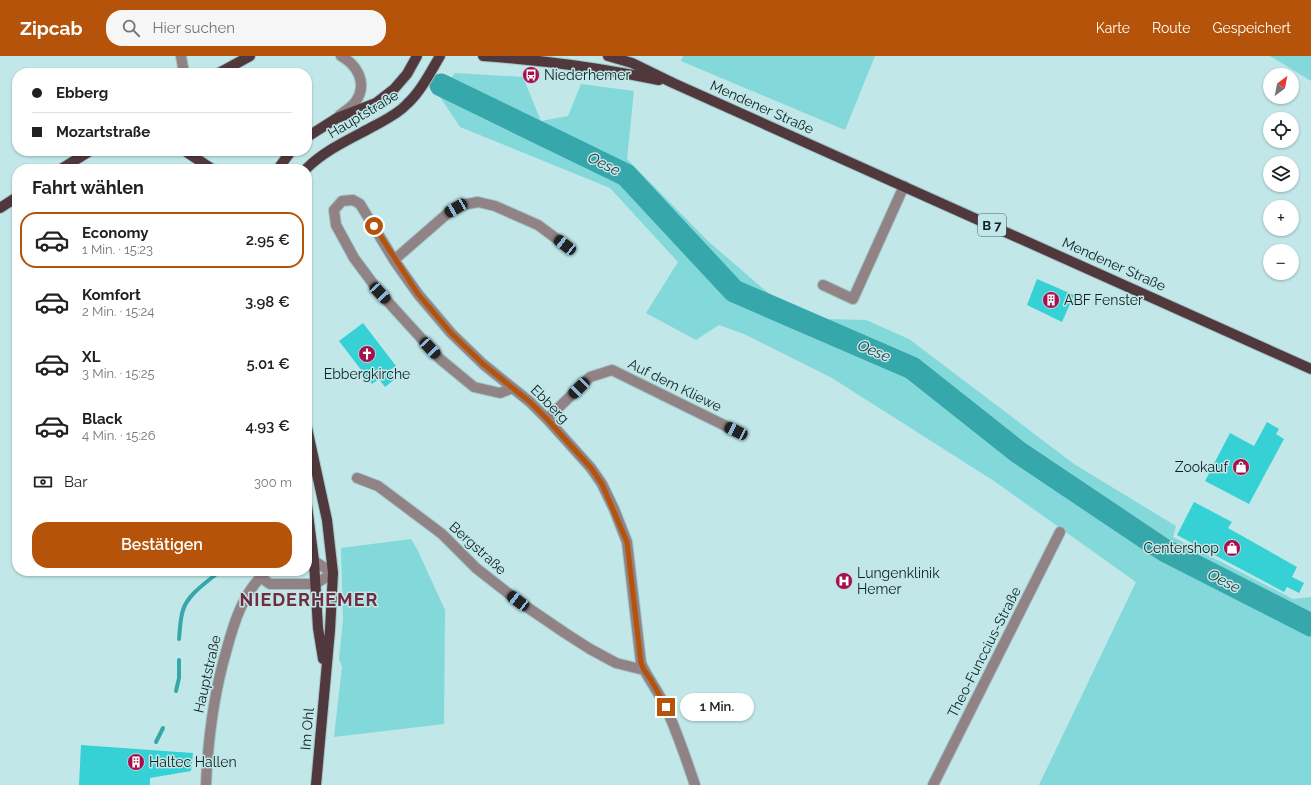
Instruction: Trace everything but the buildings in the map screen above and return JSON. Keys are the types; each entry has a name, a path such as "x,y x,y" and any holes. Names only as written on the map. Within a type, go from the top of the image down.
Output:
{"main road":[{"path":"228,68 250,56"},
{"name":"Hauptstraße","path":"312,134 337,118 376,104 394,89 407,74 417,56"},
{"name":"Hauptstraße","path":"311,164 328,151 386,119 407,105 421,88 440,56"},
{"name":"B 7","path":"483,56 585,66 673,83"},
{"name":"Mendener Straße","path":"608,56 632,63 673,83 1311,369"},
{"path":"70,164 82,156"},
{"path":"192,156 204,164"},
{"path":"0,208 12,200"},
{"path":"312,451 327,520 333,573"},
{"path":"312,566 316,584"},
{"name":"Im Ohl","path":"316,785 333,573"},
{"name":"Im Ohl","path":"316,584 318,628 325,675"}],"street":[{"path":"181,56 183,68"},
{"name":"Hauptstraße","path":"337,118 357,100 361,85 358,71 352,64 341,56"},
{"path":"823,285 853,299 904,186"},
{"name":"Ebberg","path":"513,388 500,393 474,387 440,359 380,293 354,258 336,226 334,210 342,201 353,200 360,204 394,260 418,294 451,333 483,364 513,388 547,419 591,468 602,484 627,542 641,663 666,707 695,785"},
{"path":"394,260 448,212 462,205 478,202 495,206 538,225 565,245"},
{"name":"Auf dem Kliewe","path":"547,419 590,377 612,370 736,431"},
{"name":"Bergstraße","path":"357,478 378,486 442,534 476,568 518,601 565,634 616,663 644,670"},
{"name":"Theo-Funccius-Straße","path":"933,785 1060,532"},
{"path":"312,562 333,573 316,584"},
{"name":"Hauptstraße","path":"206,785 211,720 218,682 233,625 244,600 260,576"},
{"name":"Hauptstraße","path":"264,576 270,584 316,584"}],"shaded area":[{"path":"683,56 875,56 845,130 681,61"},
{"path":"1270,56 1311,56 1311,81 1299,74 1299,68 1290,68"},
{"path":"455,73 523,77 541,121 568,116 581,84 634,91 627,159 709,242 774,298 825,319 866,320 909,339 1074,464 1176,526 1173,537 1293,599 1311,597 1311,785 1039,785 1136,582 994,481 832,378 744,334 719,325 696,340 646,313 678,262 610,188 460,127 438,94"},
{"path":"411,539 445,610 444,724 334,737 342,667 339,659 343,620 341,548"}],"waterway":[{"name":"Oese","path":"441,85 626,175 734,291 912,368 1018,452 1164,550 1311,625"},
{"path":"179,639 181,617 185,604 198,589 214,576"},
{"path":"176,691 179,678 179,660"},
{"path":"156,742 163,728"}],"place":[{"name":"Niederhemer","path":"531,75"},
{"name":"ABF Fenster","path":"1051,300"},
{"name":"Ebbergkirche","path":"367,354"},
{"name":"Zookauf","path":"1241,467"},
{"name":"Centershop","path":"1232,548"},
{"name":"Lungenklinik Hemer","path":"844,581"},
{"name":"Haltec Hallen","path":"136,762"}],"district":[{"name":"NIEDERHEMER","path":"309,599"}],"route":[{"path":"374,226 394,260 418,294 451,333 483,364 530,402 591,468 602,484 627,542 641,663 666,707"}]}
